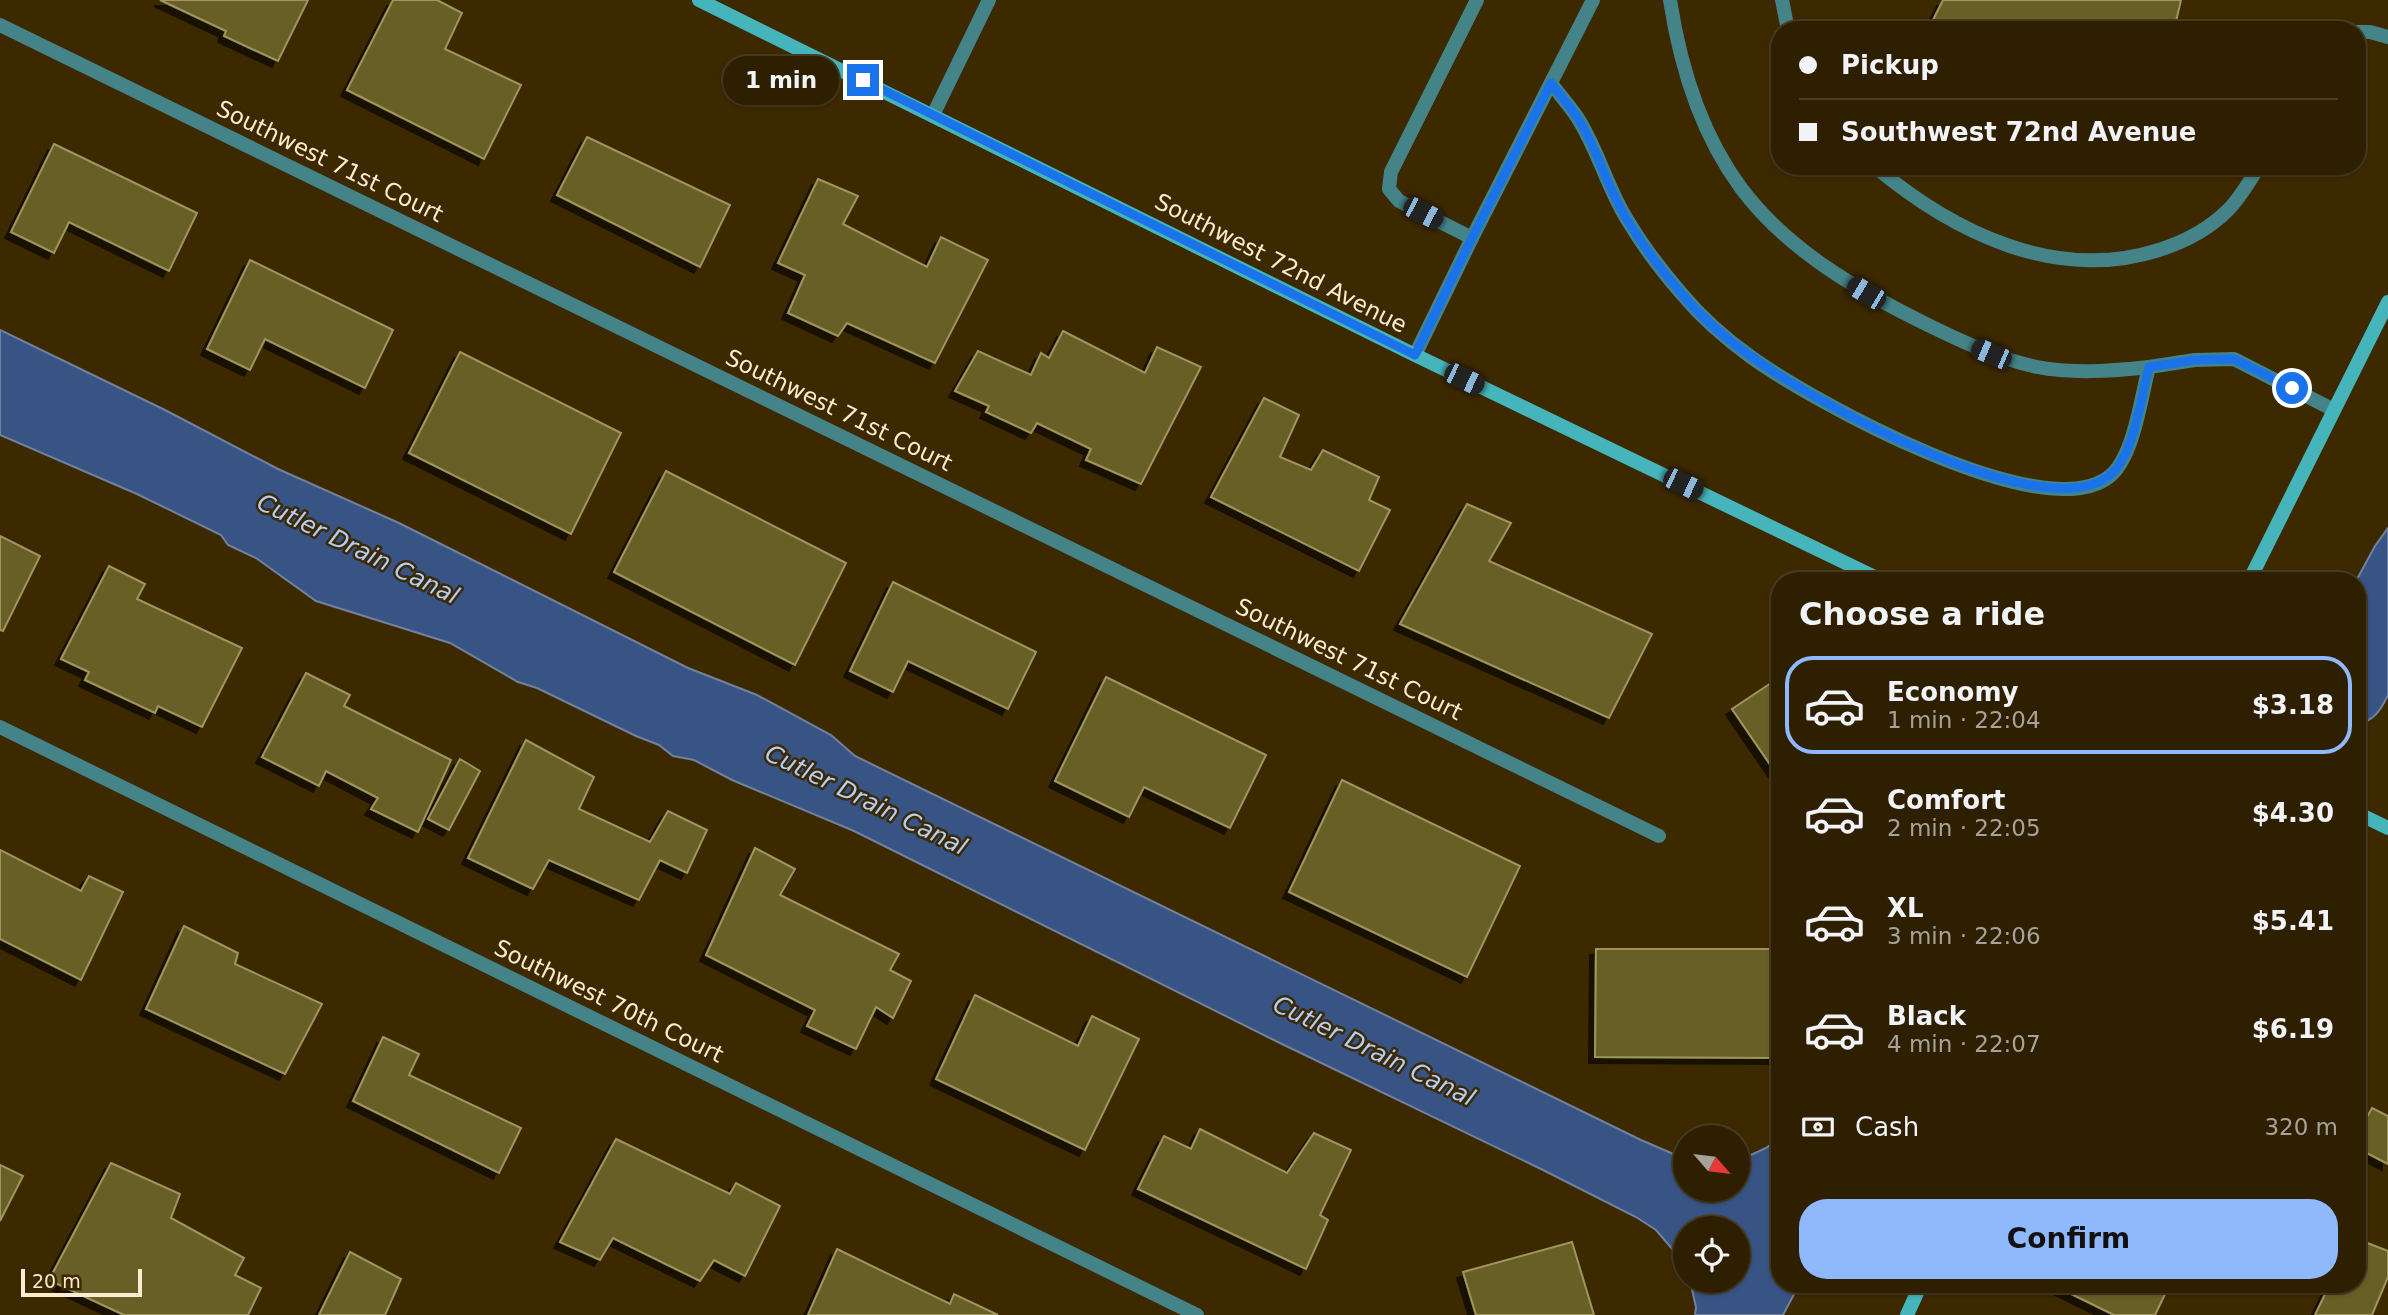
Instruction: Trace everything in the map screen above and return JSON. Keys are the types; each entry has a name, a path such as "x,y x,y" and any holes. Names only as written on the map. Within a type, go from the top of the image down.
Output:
{"street":[{"name":"Southwest 72nd Avenue","path":"699,0 1415,355 1864,572"},
{"path":"933,115 989,0"},
{"path":"1472,238 1399,201 1389,189 1391,172 1477,0"},
{"path":"1415,355 1593,0"},
{"path":"1670,0 1675,33 1689,85 1712,139 1740,187 1768,220 1829,271 1904,314 1991,354 2038,367 2074,372 2149,367 2195,360 2234,359 2334,410"},
{"path":"1782,0 1786,21"},
{"name":"Southwest 71st Court","path":"0,25 1659,836"},
{"path":"2366,32 2388,37"},
{"path":"1551,83 1577,117 1627,221 1681,294 1715,328 1781,377 1835,408 1905,442 1963,466 2016,483 2051,488 2089,486 2110,475 2124,456 2149,367"},
{"path":"1885,175 1900,188 1952,220 2003,245 2053,259 2092,261 2138,257 2172,246 2203,230 2229,209 2253,175"},
{"path":"2253,572 2388,302"},
{"name":"Southwest 70th Court","path":"0,727 1197,1315"},
{"path":"2366,817 2388,828"},
{"path":"1907,1315 1917,1293"}],"water":[{"name":"Cutler Drain Canal","path":"0,330 165,410 278,469 399,523 688,668 757,695 831,735 855,756 1673,1154 1673,1202 1750,1202 1750,1155 1771,1144 1771,1293 1795,1293 1783,1315 1695,1315 1693,1293 1750,1293 1750,1216 1673,1216 1673,1250 1656,1230 1636,1217 854,831 732,780 694,760 673,756 659,745 537,688 518,682 450,643 316,601 256,558 228,545 221,535 137,494 0,435"},
{"path":"2388,528 2388,695 2380,709 2366,721 2366,572 2361,572"}],"building":[{"path":"160,0 308,0 278,61 224,36 226,31"},
{"path":"393,0 437,0 462,13 445,49 521,85 484,159 347,90"},
{"path":"1943,0 2181,0 2176,21 1932,21"},
{"path":"587,137 730,205 700,267 557,195"},
{"path":"54,144 197,213 169,271 69,222 54,253 11,232"},
{"path":"818,179 858,196 843,224 927,267 941,237 988,260 935,363 847,323 838,336 788,313 805,275 778,263"},
{"path":"250,260 393,330 365,388 265,339 250,370 207,349"},
{"path":"1063,331 1145,373 1157,347 1201,367 1141,484 1086,460 1091,449 1037,423 1031,433 986,412 989,406 955,391 978,351 1031,375 1041,353 1049,358"},
{"path":"460,352 621,433 571,534 409,453"},
{"path":"1264,398 1299,415 1280,457 1311,470 1323,450 1379,477 1369,500 1390,510 1359,571 1211,497"},
{"path":"666,471 846,563 795,665 614,572"},
{"path":"1467,504 1511,523 1489,561 1652,634 1609,718 1400,624"},
{"path":"0,536 40,556 3,631 0,630"},
{"path":"109,566 145,584 137,599 242,648 202,727 158,706 155,713 85,680 89,672 61,659"},
{"path":"893,582 1036,652 1008,709 908,661 893,692 850,671"},
{"path":"306,673 350,695 344,706 451,760 418,832 371,809 378,798 326,771 319,786 262,757"},
{"path":"1106,677 1266,755 1230,828 1144,787 1129,817 1055,781"},
{"path":"1771,683 1771,766 1732,709"},
{"path":"526,740 594,777 579,809 650,842 668,811 707,830 687,873 660,860 639,900 549,860 533,889 468,858"},
{"path":"460,759 480,771 449,830 428,819"},
{"path":"1342,780 1520,866 1467,977 1289,892"},
{"path":"755,848 795,869 780,895 899,954 890,970 911,981 893,1018 876,1007 856,1049 807,1026 815,1010 706,955"},
{"path":"0,850 81,891 89,876 123,892 81,980 0,939"},
{"path":"184,926 238,953 235,964 322,1004 285,1074 146,1009"},
{"path":"1596,949 1771,949 1771,1058 1595,1057"},
{"path":"975,995 1078,1046 1092,1016 1139,1039 1085,1150 936,1079"},
{"path":"383,1037 419,1054 409,1075 521,1128 499,1173 353,1101"},
{"path":"2372,1108 2388,1116 2388,1164 2366,1153 2366,1119"},
{"path":"1200,1129 1287,1173 1314,1133 1351,1150 1320,1215 1328,1220 1306,1269 1138,1189 1164,1136 1191,1149"},
{"path":"616,1139 730,1194 736,1183 780,1206 745,1276 714,1260 700,1281 613,1238 600,1260 560,1242"},
{"path":"111,1163 180,1194 171,1218 244,1258 235,1275 261,1288 248,1315 124,1315 49,1280"},
{"path":"0,1165 23,1176 0,1221"},
{"path":"1572,1242 1594,1315 1476,1315 1463,1272"},
{"path":"2366,1242 2388,1251 2388,1277 2372,1315 2315,1315 2326,1293 2366,1293"},
{"path":"837,1249 950,1304 954,1294 998,1315 808,1315"},
{"path":"350,1252 401,1279 385,1315 319,1315"},
{"path":"2069,1293 2166,1293 2155,1315 2114,1315"}],"route":[{"path":"863,80 1415,355 1551,83 1577,117 1627,221 1681,294 1715,328 1791,383 1835,408 1963,466 2016,483 2051,488 2089,486 2110,475 2124,456 2132,435 2149,367 2195,360 2234,359 2292,388"}]}
